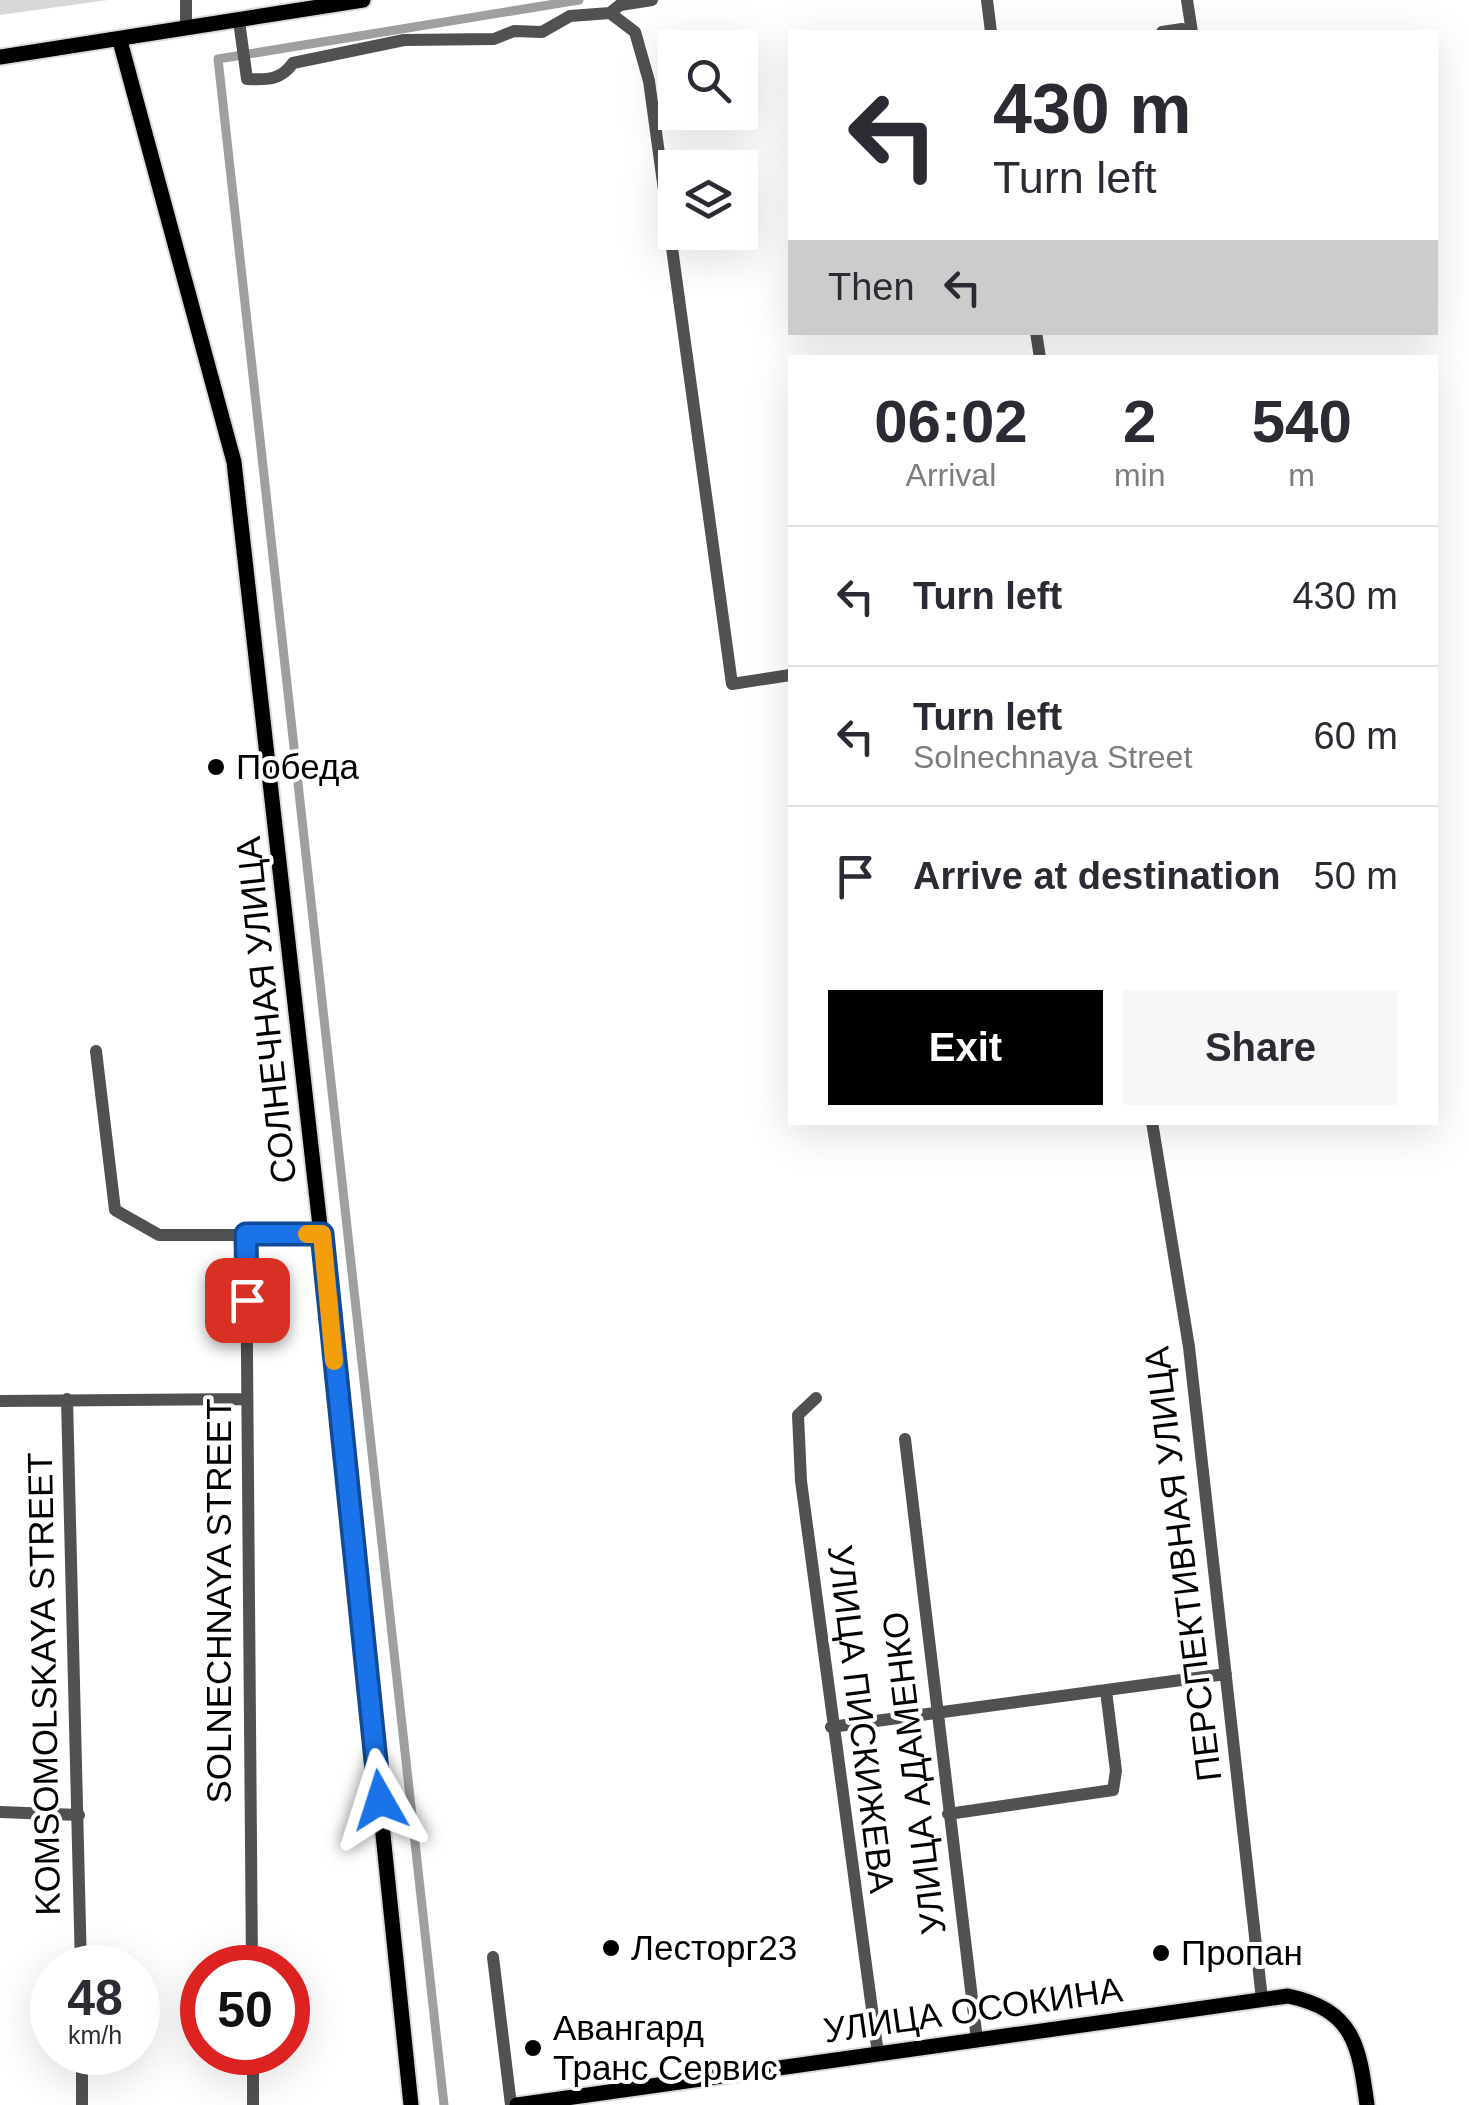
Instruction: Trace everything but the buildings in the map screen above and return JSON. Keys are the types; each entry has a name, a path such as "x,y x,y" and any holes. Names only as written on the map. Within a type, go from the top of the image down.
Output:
{"main road":[{"path":"0,57 363,0"},
{"name":"СОЛНЕЧНАЯ УЛИЦА","path":"120,41 234,462 322,1234 411,2105"},
{"name":"УЛИЦА ОСОКИНА","path":"514,2105 1288,1996 1310,2000 1334,2014 1349,2029 1360,2055 1367,2105"}],"street":[{"path":"186,0 186,28"},
{"path":"239,22 247,79 270,80 286,73 293,63 404,40 494,39 514,31 542,32 570,16 610,13 620,5 652,0"},
{"path":"987,0 991,30"},
{"path":"1187,0 1187,30"},
{"path":"610,13 636,32 649,81 732,684 788,676"},
{"path":"96,1051 115,1210 159,1236 322,1234"},
{"name":"ПЕРСПЕКТИВНАЯ УЛИЦА","path":"1152,1125 1189,1347 1262,1999"},
{"name":"SOLNECHNAYA STREET","path":"246,1234 252,1945"},
{"name":"KOMSOMOLSKAYA STREET","path":"67,1398 80,1945"},
{"name":"УЛИЦА ПИСКИЖЕВА","path":"816,1398 800,1409 798,1428 808,1548 878,2054"},
{"path":"0,1401 247,1399"},
{"name":"УЛИЦА АДАМЕНКО","path":"905,1439 977,2040"},
{"path":"832,1728 1226,1674"},
{"path":"948,1814 1113,1790 1116,1771 1106,1691"},
{"path":"0,1812 78,1815"},
{"path":"493,1957 514,2105"},
{"path":"82,2075 82,2105"},
{"path":"253,2075 254,2105"}],"shaded area":[{"path":"0,0 108,0 0,15"}],"waterway":[{"path":"444,2105 218,59 579,0"}],"slow traffic":[{"path":"307,1234 322,1234 334,1361"}],"place":[{"name":"Победа","path":"216,767"},
{"name":"Лесторг23","path":"611,1948"},
{"name":"Пропан","path":"1161,1953"},
{"name":"Авангард Транс Сервис","path":"533,2048"}],"route":[{"path":"247,1300 246,1234 322,1234 380,1800"}]}
